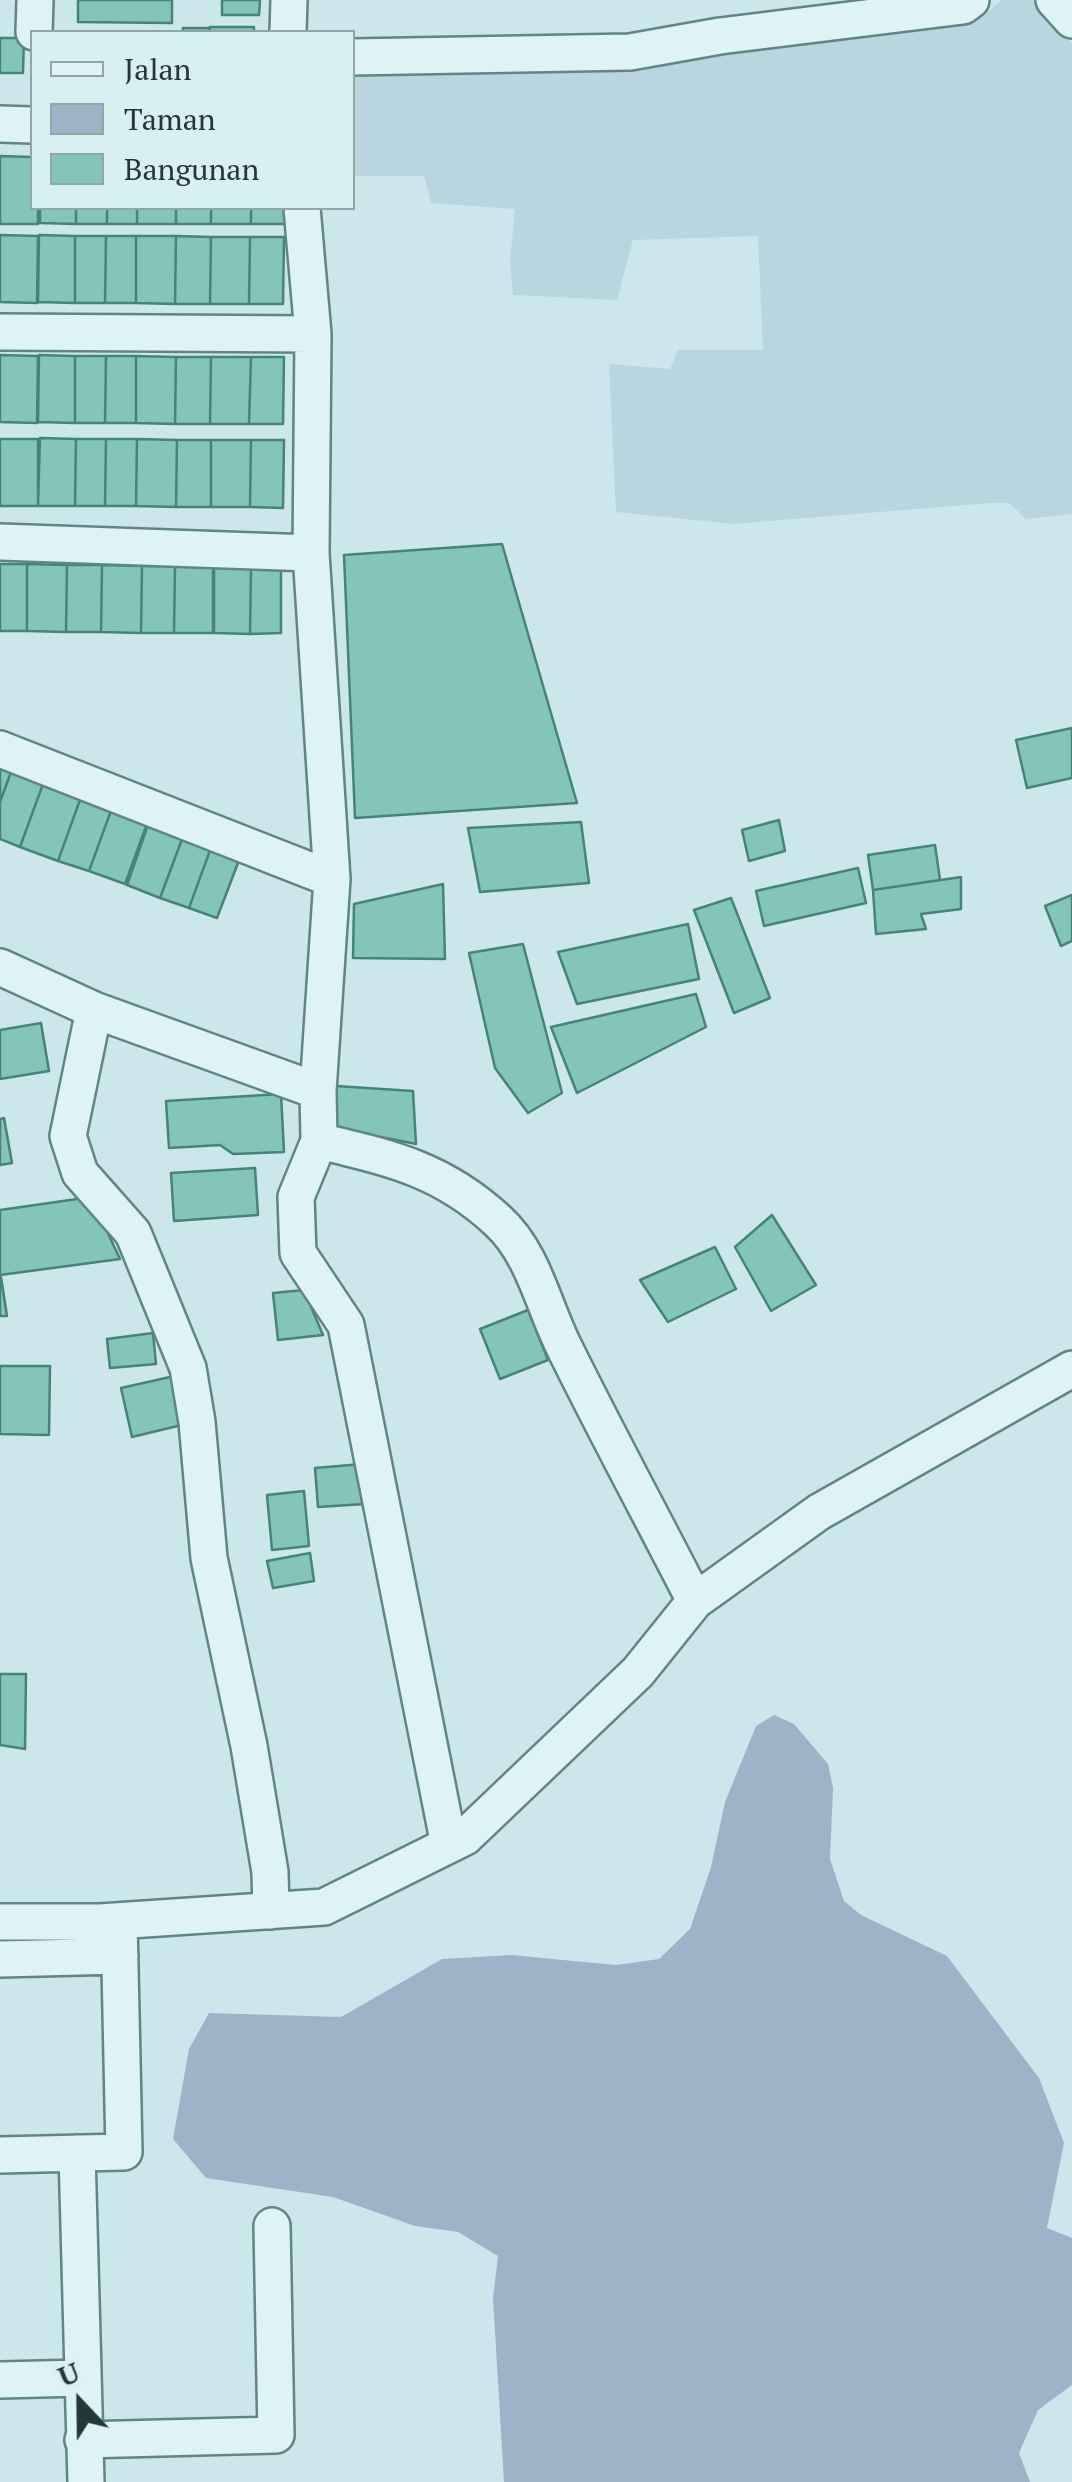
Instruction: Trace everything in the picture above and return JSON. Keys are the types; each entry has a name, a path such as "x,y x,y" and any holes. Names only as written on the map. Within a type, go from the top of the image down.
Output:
{"street":[{"path":"34,30 35,0"},
{"path":"288,30 289,0"},
{"path":"355,57 630,52 720,36 963,6 971,0"},
{"path":"1054,0 1072,20"},
{"path":"0,124 30,125"},
{"path":"302,210 313,334 311,553 332,879 318,1141 296,1197 298,1253 346,1324 450,1845"},
{"path":"0,332 313,334"},
{"path":"0,542 311,553"},
{"path":"0,749 332,879"},
{"path":"0,968 94,1010 318,1091"},
{"path":"94,1010 68,1136 80,1173 133,1233 188,1368 197,1422 208,1558 249,1746 270,1872 271,1911"},
{"path":"318,1141 399,1160 453,1186 498,1221 521,1247 562,1344 695,1601"},
{"path":"0,1922 119,1921 324,1907 450,1845 465,1837 638,1672 695,1601 819,1512 1072,1369"},
{"path":"0,2155 124,2152 119,1921"},
{"path":"0,1959 120,1956"},
{"path":"77,2153 86,2482"},
{"path":"83,2440 276,2435 272,2226"},
{"path":"0,2380 82,2378"}],"shaded area":[{"path":"1002,0 1033,0 1072,43 1072,514 1026,519 1009,503 990,503 733,524 616,512 609,364 670,369 678,350 763,350 758,236 633,240 617,300 513,295 510,262 515,209 431,203 424,176 355,176 355,72 778,44 934,28 981,17"}],"green space":[{"path":"774,1715 794,1724 828,1764 833,1788 830,1859 844,1901 861,1915 947,1956 1039,2078 1064,2143 1047,2228 1072,2238 1072,2385 1038,2410 1019,2453 1030,2482 504,2482 493,2298 498,2256 458,2232 415,2226 333,2197 206,2178 173,2139 189,2049 209,2013 341,2017 442,1959 511,1955 616,1965 659,1959 690,1929 711,1867 725,1802 756,1726"}],"building":[{"path":"78,0 172,0 172,23 78,22"},
{"path":"222,0 260,0 259,15 222,15"},
{"path":"210,27 254,27 254,30 209,30"},
{"path":"0,38 24,38 23,73 0,73"},
{"path":"0,156 30,157 30,210 38,210 38,224 0,224"},
{"path":"40,210 76,210 76,224 40,223"},
{"path":"76,210 107,210 107,224 76,224"},
{"path":"107,210 137,210 137,224 107,224"},
{"path":"137,210 176,210 176,224 137,224"},
{"path":"176,210 211,210 211,224 176,224"},
{"path":"211,210 251,210 251,224 211,224"},
{"path":"251,210 285,210 285,224 251,224"},
{"path":"0,235 38,236 37,303 0,302"},
{"path":"39,235 75,236 75,303 38,302"},
{"path":"75,236 106,236 105,303 75,303"},
{"path":"106,236 136,236 136,303 105,303"},
{"path":"136,236 176,236 175,304 136,303"},
{"path":"176,236 211,237 210,304 175,304"},
{"path":"211,237 250,237 249,304 210,304"},
{"path":"250,237 284,237 283,304 249,304"},
{"path":"0,355 38,356 37,423 0,422"},
{"path":"39,355 75,356 75,423 38,422"},
{"path":"75,356 106,356 105,423 75,423"},
{"path":"106,356 136,356 136,423 105,423"},
{"path":"136,356 176,357 175,424 136,423"},
{"path":"176,357 211,357 210,424 175,424"},
{"path":"211,357 251,357 249,424 210,424"},
{"path":"251,357 284,357 283,424 249,424"},
{"path":"40,438 76,439 75,506 38,506"},
{"path":"0,439 38,439 38,506 0,506"},
{"path":"76,439 106,439 105,506 75,506"},
{"path":"106,439 137,439 136,506 105,506"},
{"path":"137,439 177,440 176,507 136,506"},
{"path":"177,440 211,440 211,507 176,507"},
{"path":"211,440 251,440 250,507 211,507"},
{"path":"251,440 284,440 283,508 250,507"},
{"path":"502,544 577,803 355,818 344,555"},
{"path":"0,564 27,564 27,631 0,631"},
{"path":"27,564 67,565 66,632 27,631"},
{"path":"67,565 102,565 101,632 66,632"},
{"path":"102,565 142,566 141,633 101,632"},
{"path":"142,566 175,566 174,633 141,633"},
{"path":"175,566 213,566 213,633 174,633"},
{"path":"214,566 251,566 250,634 214,633"},
{"path":"251,566 281,567 281,633 250,634"},
{"path":"1072,728 1072,778 1027,788 1016,740"},
{"path":"0,768 11,772 0,802"},
{"path":"11,772 43,784 20,847 0,839 0,802"},
{"path":"43,784 81,797 58,861 20,847"},
{"path":"81,797 112,808 89,871 58,861"},
{"path":"112,808 148,821 125,884 89,871"},
{"path":"779,820 785,851 749,861 742,830"},
{"path":"149,822 184,834 160,898 127,885"},
{"path":"581,822 589,883 480,892 468,828"},
{"path":"184,834 212,845 189,908 160,898"},
{"path":"212,845 241,855 217,918 189,908"},
{"path":"935,845 940,880 873,890 868,855"},
{"path":"858,868 866,903 764,926 756,891"},
{"path":"961,877 961,909 921,914 926,929 876,934 873,890"},
{"path":"443,884 445,959 353,958 354,904"},
{"path":"1072,895 1072,941 1061,946 1045,906"},
{"path":"731,898 770,998 734,1013 694,910"},
{"path":"688,924 699,979 577,1004 558,952"},
{"path":"523,944 562,1093 528,1113 495,1068 469,953"},
{"path":"696,994 706,1027 577,1093 551,1027"},
{"path":"41,1023 49,1071 0,1079 0,1030"},
{"path":"336,1086 413,1091 416,1144 336,1128"},
{"path":"281,1094 284,1152 233,1154 220,1145 169,1148 166,1101"},
{"path":"4,1118 12,1163 0,1165 0,1119"},
{"path":"255,1168 258,1215 174,1221 171,1173"},
{"path":"91,1197 120,1259 0,1275 0,1210"},
{"path":"772,1215 816,1285 771,1311 735,1247"},
{"path":"715,1247 736,1289 668,1322 640,1280"},
{"path":"1,1277 7,1316 0,1316"},
{"path":"304,1290 323,1335 278,1340 273,1293"},
{"path":"528,1310 548,1360 500,1379 480,1329"},
{"path":"153,1333 156,1364 110,1368 107,1339"},
{"path":"0,1366 50,1366 49,1435 0,1434"},
{"path":"179,1375 190,1423 132,1437 121,1388"},
{"path":"362,1464 365,1504 318,1507 315,1468"},
{"path":"304,1491 309,1546 272,1550 267,1495"},
{"path":"310,1553 314,1581 273,1588 267,1561"},
{"path":"0,1674 26,1674 25,1749 0,1745"}]}
